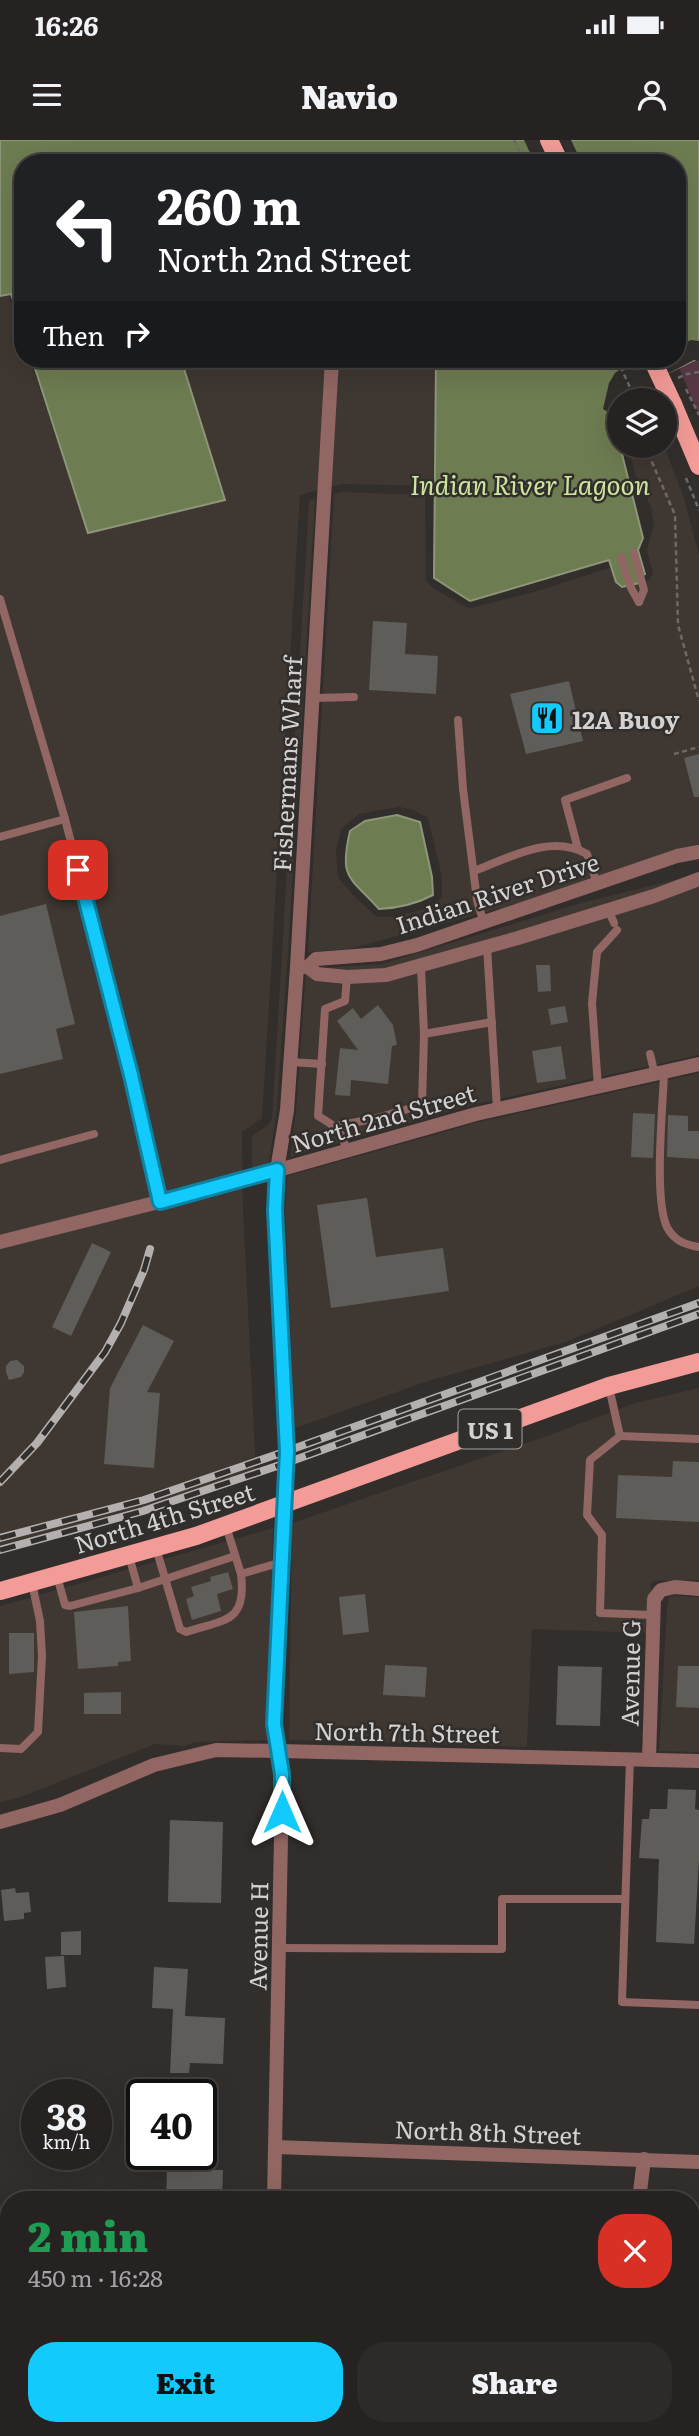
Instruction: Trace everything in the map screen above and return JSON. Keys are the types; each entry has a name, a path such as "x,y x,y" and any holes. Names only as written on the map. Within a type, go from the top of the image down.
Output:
{"main road":[{"path":"656,368 699,466"},
{"name":"North 4th Street","path":"0,1591 156,1548 283,1505 609,1386 699,1362"}],"street":[{"name":"Fishermans Wharf","path":"277,1170 283,1143 290,1062 303,967 313,698 331,368"},
{"name":"Indian River Drive","path":"303,967 316,959 381,954 417,944 677,856 699,852"},
{"name":"Indian River Drive","path":"303,967 317,974 347,978 386,975 487,947 613,921 698,881"},
{"name":"North 2nd Street","path":"0,1242 160,1202 497,1109 699,1064"},
{"name":"Avenue H","path":"274,2191 282,1784 274,1724 287,1451 275,1210 277,1170"},
{"name":"Avenue G","path":"649,1759 654,1599 661,1590 675,1587 699,1589"},
{"name":"North 7th Street","path":"0,1822 60,1805 154,1765 216,1751 699,1761"},
{"name":"North 8th Street","path":"275,2147 699,2162"},
{"path":"640,2191 644,2159"}],"lane":[{"path":"621,557 631,588 639,601 644,590 634,553"},
{"path":"0,599 65,819 131,1075 160,1202"},
{"path":"313,698 354,697"},
{"path":"458,720 463,789 477,900 483,920"},
{"path":"578,849 565,800 627,778"},
{"path":"0,837 65,819"},
{"path":"474,872 541,846 578,849 587,854 597,883"},
{"path":"598,1087 592,1003 597,952 613,921"},
{"path":"487,947 497,1109"},
{"path":"336,1126 422,1105 424,1034 421,967"},
{"path":"346,1150 344,1139 336,1126 318,1116 325,1009 345,1001 347,978"},
{"path":"424,1034 492,1022"},
{"path":"650,1054 660,1074 660,1205 668,1229 683,1244 699,1247"},
{"path":"290,1062 322,1064"},
{"path":"0,1160 94,1134"},
{"path":"609,1386 620,1436"},
{"path":"652,1615 600,1613 602,1535 587,1515 590,1460 620,1436 699,1439"},
{"path":"156,1548 180,1629 186,1632 232,1617 240,1606 243,1594 241,1574 226,1525"},
{"path":"129,1556 138,1588"},
{"path":"57,1576 65,1605 70,1606 138,1588 235,1556"},
{"path":"241,1574 282,1562"},
{"path":"0,1748 21,1748 38,1732 42,1656 40,1621 32,1583"},
{"path":"630,1758 622,2002 699,2006"},
{"path":"279,1948 502,1950 502,1899 625,1899"}],"path":[{"path":"621,368 630,388"},
{"path":"686,389 699,415"},
{"path":"650,458 676,515 678,625 699,701"},
{"path":"674,754 699,747"}],"shaded area":[{"path":"8,294 14,312 14,368 33,368 88,533 225,500 184,368 436,368 433,486 342,484 300,495 262,1118 242,1132 243,1208 256,1473 143,1511 0,1545 0,296"},
{"path":"699,358 699,415 679,368 686,368 686,362"},
{"path":"631,458 669,458 684,498 699,555 699,855 349,949 308,952 334,494 425,495 426,581 433,588 471,608 534,592 612,567 619,586 627,587 648,581 653,574 647,550 654,525 651,507","holes":["399,807 411,809 428,818 442,877 442,898 424,909 393,917 377,917 338,877 336,851 341,829 359,814"]},
{"path":"315,499 277,1109 269,1162 252,1169 252,1136 272,1119 309,501"},
{"path":"699,874 699,1055 473,1105 290,1157 306,969 382,964 581,903"},
{"path":"699,1073 699,1286 566,1342 431,1380 295,1428 285,1210 287,1176 479,1122"},
{"path":"699,1388 699,1580 653,1581 650,1584 646,1633 532,1629 527,1747 289,1740 292,1523 635,1403"},
{"path":"273,1528 270,1740 195,1742 185,1746 155,1744 21,1797 0,1802 0,1606"},
{"path":"669,1597 699,1597 699,1752 659,1751 667,1609"}],"water":[{"name":"Indian River Lagoon","path":"0,140 699,140 699,358 686,364 686,154 14,154 14,303 11,294 0,296"},
{"path":"35,368 184,368 225,500 88,533"},
{"name":"Indian River Lagoon","path":"436,368 678,368 636,388 607,388 607,458 623,458 643,538 638,550 645,574 642,575 644,582 622,587 616,582 609,560 470,601 434,578"},
{"path":"397,815 420,822 432,877 433,895 407,905 379,909 349,876 346,868 350,831 365,821"}],"pier":[{"path":"524,140 571,140 578,154 531,154"},
{"path":"699,341 699,361 694,360 686,364 686,342"},
{"path":"622,368 679,368 641,388 608,388"},
{"path":"607,392 607,411 603,409"}],"building":[{"path":"373,621 407,623 405,654 438,656 436,694 369,690"},
{"name":"12A Buoy","path":"569,681 583,741 526,754 510,694"},
{"path":"699,754 699,797 694,797 684,758"},
{"path":"46,904 75,1024 56,1029 63,1059 0,1074 0,916"},
{"path":"536,965 550,965 551,991 538,992"},
{"path":"378,1005 393,1025 397,1045 392,1046 388,1084 351,1080 350,1096 335,1095 340,1048 358,1050 337,1021 353,1008 361,1019"},
{"path":"565,1006 568,1022 551,1025 548,1009"},
{"path":"561,1046 566,1079 537,1083 532,1051"},
{"path":"633,1113 655,1114 653,1158 631,1157"},
{"path":"668,1115 688,1116 688,1131 699,1131 699,1159 667,1157"},
{"path":"367,1198 376,1257 443,1248 449,1291 331,1308 317,1205"},
{"path":"92,1243 111,1252 71,1336 52,1327"},
{"path":"143,1325 174,1341 147,1392 160,1393 154,1468 104,1464 110,1388"},
{"path":"17,1360 24,1366 24,1372 21,1377 9,1380 6,1366 10,1361"},
{"path":"673,1461 699,1462 699,1522 616,1518 618,1475 672,1477"},
{"path":"228,1572 233,1589 217,1594 221,1611 192,1620 186,1599 194,1596 191,1587 211,1581 210,1577"},
{"path":"365,1594 369,1632 343,1635 339,1597"},
{"path":"128,1606 131,1661 118,1662 118,1666 78,1669 74,1612"},
{"path":"9,1633 34,1633 34,1672 9,1674"},
{"path":"385,1665 427,1667 425,1697 383,1695"},
{"path":"558,1666 602,1667 600,1726 556,1725"},
{"path":"678,1666 699,1666 699,1708 676,1707"},
{"path":"121,1692 121,1714 84,1714 84,1693"},
{"path":"668,1789 696,1790 695,1809 699,1810 699,1860 694,1944 656,1942 659,1859 639,1858 642,1819 649,1819 650,1809 667,1809"},
{"path":"170,1820 223,1822 221,1903 168,1902"},
{"path":"15,1888 16,1893 29,1892 31,1912 24,1913 24,1919 4,1921 1,1890"},
{"path":"81,1931 81,1955 61,1955 61,1932"},
{"path":"64,1956 66,1987 47,1989 45,1957"},
{"path":"154,1967 188,1969 185,2016 225,2018 223,2064 190,2063 189,2073 170,2073 173,2009 152,2008"},
{"path":"167,2170 223,2170 222,2191 166,2191"}],"railway":[{"path":"0,1482 37,1443 105,1352 121,1323 150,1249"},
{"path":"0,1538 144,1500 699,1303"},
{"path":"0,1550 143,1511 286,1463 699,1314"}],"place":[{"name":"12A Buoy","path":"547,718"}],"route":[{"path":"78,870 131,1075 160,1202 277,1170 275,1210 287,1451 274,1724 282,1774 282,1812"}]}
